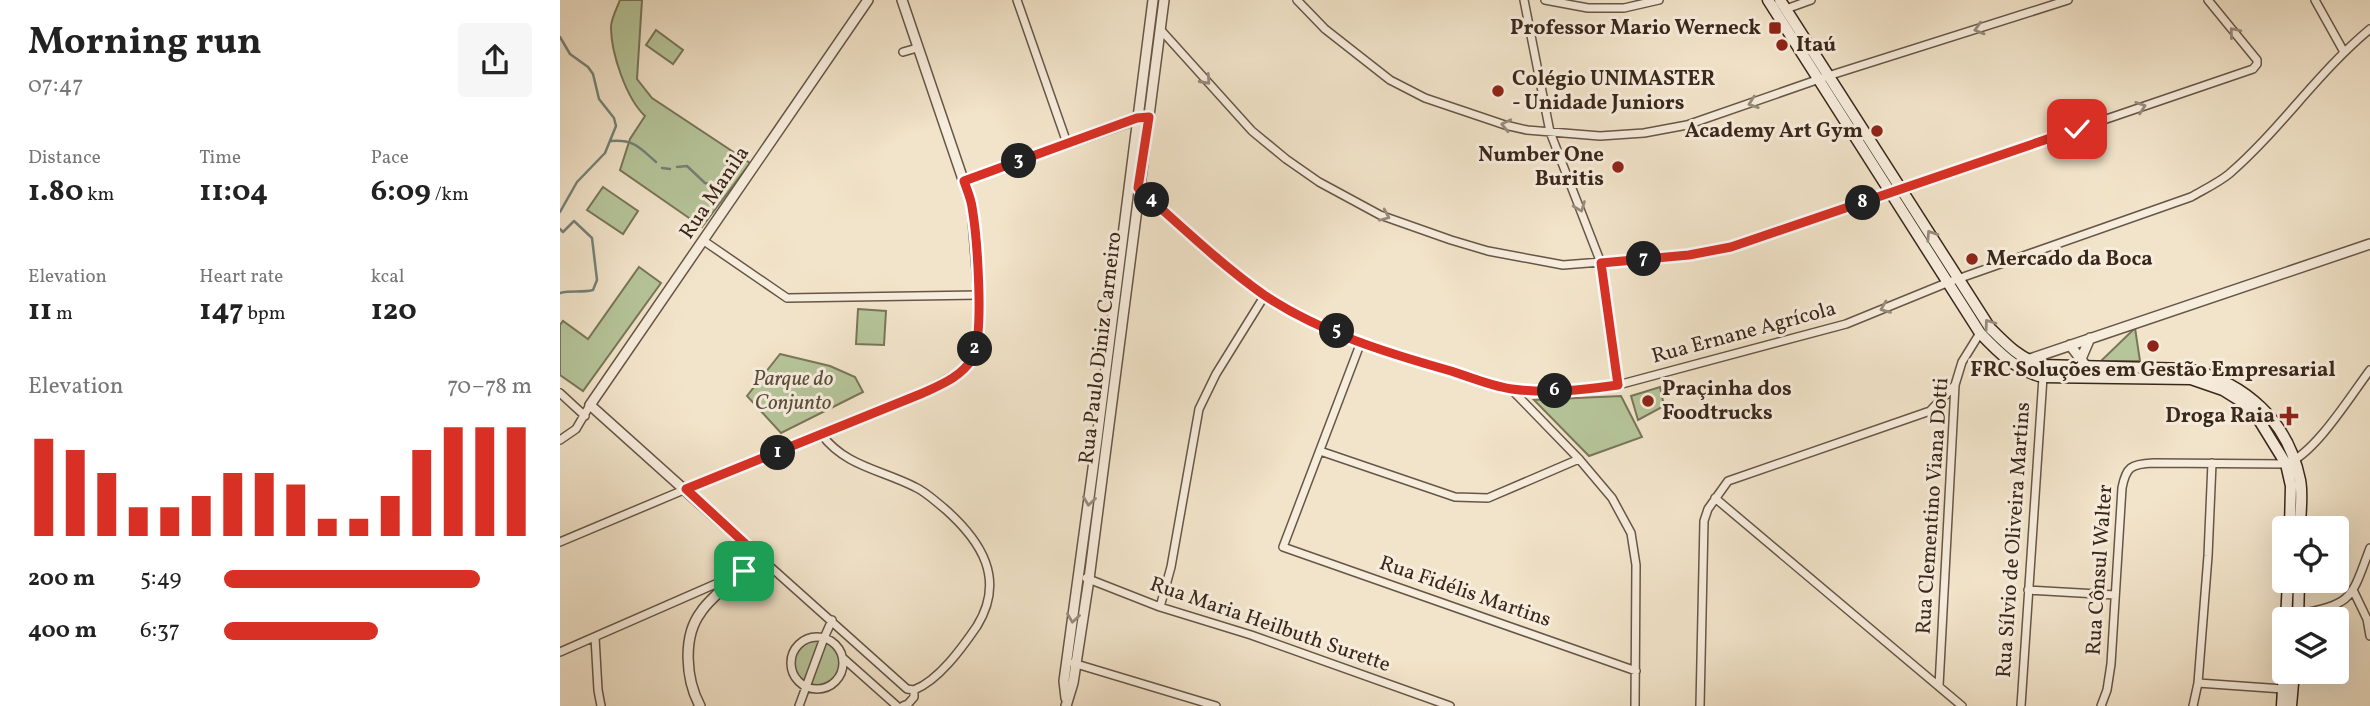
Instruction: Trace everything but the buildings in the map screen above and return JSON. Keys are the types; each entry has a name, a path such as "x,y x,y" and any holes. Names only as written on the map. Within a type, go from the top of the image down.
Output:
{"main road":[{"path":"1768,0 1780,7 1785,3 1948,282 1980,333 2001,355 2022,370 2043,377 2191,379 2223,390 2254,412 2291,462 2290,516"},
{"path":"1768,0 1817,80 1960,280 1990,328 2010,349 2041,365 2084,362 2189,369 2229,382 2258,402 2279,431 2301,484 2300,516"},
{"path":"2072,378 2080,373 2084,362"},
{"path":"2282,706 2283,684"},
{"path":"2291,706 2293,684"}],"street":[{"name":"Rua Manila","path":"590,405 867,0"},
{"path":"560,542 923,393 960,373 972,359 978,341 979,295 972,206 902,0"},
{"path":"1017,0 1067,143"},
{"name":"Rua Paulo Diniz Carneiro","path":"1071,663 1089,579 1137,118 1153,0"},
{"name":"Rua Paulo Diniz Carneiro","path":"1066,703 1073,683 1071,663 1079,575 1102,440 1164,0"},
{"path":"1297,0 1325,29 1390,80 1425,98 1488,121 1527,130 1600,136 1644,133 1687,125 1828,76 2068,0"},
{"path":"1524,0 1550,132 1601,263 1618,385"},
{"path":"1545,0 1588,8 1624,8 1658,0"},
{"path":"1785,3 1811,0"},
{"path":"1160,29 1252,131 1319,182 1380,215 1451,240 1488,251 1563,265 1689,255 1731,247 2253,69 2257,60 2208,0"},
{"path":"2315,0 2344,52"},
{"name":"Rua Ernane Agrícola","path":"1138,188 1224,264 1265,295 1297,314 1361,342 1511,389 1570,392 1618,385 1846,324 1948,282 2191,197 2227,176 2295,108 2344,52 2370,29"},
{"path":"903,52 917,48"},
{"path":"964,181 1137,118 1149,117"},
{"path":"704,241 787,298 979,295"},
{"path":"2027,360 2370,244"},
{"path":"1160,607 1171,567 1199,409 1216,374 1265,295"},
{"name":"Rua Clementino Viana Dotti","path":"1939,686 1955,385 1962,362 1980,333"},
{"path":"2084,362 2090,338"},
{"path":"1361,342 1320,451 1455,497 1469,498 1488,498 1579,459"},
{"path":"2070,345 2084,362"},
{"path":"2291,462 2321,436 2370,370"},
{"name":"Rua Sílvio de Oliveira Martins","path":"2021,706 2043,377"},
{"path":"1700,706 1704,521 1708,509 1728,481 1930,411 1955,385"},
{"path":"1511,389 1579,459 1612,498 1631,533 1636,565 1635,706"},
{"path":"560,393 585,416"},
{"path":"560,440 571,434 590,405 914,694 918,706"},
{"path":"822,435 831,447 846,458 902,481 932,498 974,538 983,554 988,578 987,609 960,652 914,694 908,704 899,706 843,658 832,642 824,638 803,641 793,655 791,667 795,677 805,687 815,690 827,688 836,681 842,670 843,658"},
{"name":"Rua Fidélis Martins","path":"1320,451 1283,547 1636,671"},
{"name":"Rua Cônsul Walter","path":"2101,706 2107,690 2111,664 2122,488 2129,468 2140,463 2291,462"},
{"path":"2193,706 2198,683 2208,556 2212,463"},
{"path":"1715,498 1962,706"},
{"path":"2331,607 2354,592 2370,548"},
{"path":"560,652 765,562"},
{"path":"700,706 689,664 690,638 694,624 701,611 744,571"},
{"name":"Rua Maria Heilbuth Surette","path":"1079,575 1160,607 1251,635 1450,706"},
{"path":"2028,590 2115,596"},
{"path":"2354,592 2367,619 2370,636"},
{"path":"799,706 832,620"},
{"path":"595,637 601,706"},
{"path":"1071,663 1216,706"},
{"path":"2198,683 2283,689"},
{"path":"1189,706 1199,699"}],"green space":[{"path":"620,0 642,0 637,79 652,98 750,163 702,227 620,170 630,139 645,116 626,87 614,49 611,24"},
{"path":"656,30 683,50 673,64 646,45"},
{"path":"603,187 638,211 623,234 587,210"},
{"path":"639,267 661,283 583,391 560,375 560,325 563,321 588,339"},
{"path":"858,309 886,311 884,345 856,344"},
{"path":"2135,328 2140,361 2101,361"},
{"name":"Parque do Conjunto","path":"780,354 830,366 855,377 863,392 781,433 747,396"},
{"name":"Praçinha dos Foodtrucks","path":"1660,387 1664,406 1638,420 1631,396"},
{"path":"1621,396 1642,437 1589,456 1534,400"},
{"path":"817,637 827,639 835,645 841,653 841,673 835,681 827,687 817,689 807,687 799,681 793,673 791,663 793,653 799,645 807,639"}],"waterway":[{"path":"560,37 570,54 593,74 599,99 614,118 616,126 605,153 577,182 560,212"},
{"path":"611,141 631,143 656,162"},
{"path":"677,167 687,166 705,183 717,186"},
{"path":"662,168 670,169"},
{"path":"560,229 563,232 574,221 592,238 597,280 593,290 560,293"}],"place":[{"name":"Professor Mario Werneck","path":"1775,28"},
{"name":"Itaú","path":"1782,45"},
{"name":"Colégio UNIMASTER - Unidade Juniors","path":"1498,91"},
{"name":"Academy Art Gym","path":"1877,131"},
{"name":"Number One Buritis","path":"1618,167"},
{"name":"Mercado da Boca","path":"1972,259"},
{"name":"FRC Soluções em Gestão Empresarial","path":"2153,346"},
{"name":"Praçinha dos Foodtrucks","path":"1648,401"},
{"name":"Droga Raia","path":"2289,416"}],"route":[{"path":"744,571 765,562 686,489 923,393 960,373 972,359 978,341 979,295 972,206 964,181 1137,118 1149,117 1138,188 1224,264 1265,295 1297,314 1361,342 1437,367 1511,389 1570,392 1618,385 1601,263 1689,255 1731,247 2077,129"}]}
